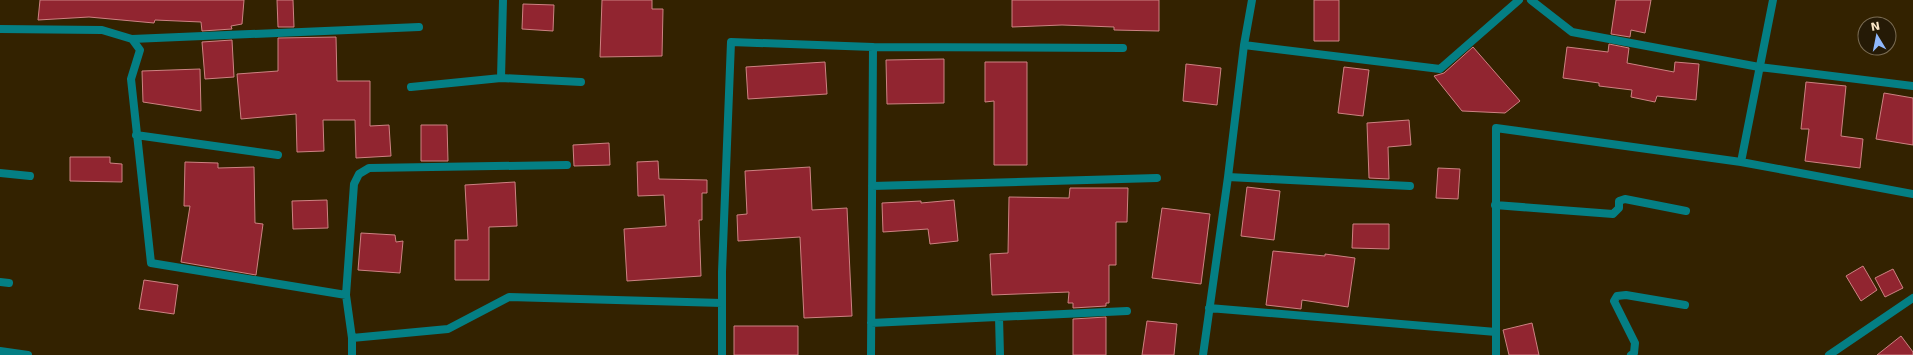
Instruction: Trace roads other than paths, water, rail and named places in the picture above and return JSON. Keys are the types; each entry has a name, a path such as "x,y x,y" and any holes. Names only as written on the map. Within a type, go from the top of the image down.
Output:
{"street":[{"path":"502,78 503,0"},
{"path":"1203,355 1228,177 1244,45 1252,0"},
{"path":"1244,45 1440,69 1519,0"},
{"path":"1531,0 1572,32 1759,67 1913,86"},
{"path":"1742,162 1773,0"},
{"path":"0,29 102,30 132,39 418,28"},
{"path":"132,39 140,50 131,79 151,263 346,295"},
{"path":"722,355 722,303 731,42 873,47 1123,48"},
{"path":"871,355 873,47"},
{"path":"411,87 502,78 581,82"},
{"path":"1496,355 1496,128 1742,162 1913,194"},
{"path":"136,135 278,155"},
{"path":"352,355 352,338 346,295 354,184 359,174 369,168 567,165"},
{"path":"0,173 30,176"},
{"path":"1228,177 1410,186"},
{"path":"872,186 1157,178"},
{"path":"1495,205 1613,214 1619,208 1619,201 1625,198 1686,211"},
{"path":"0,282 9,283"},
{"path":"1631,355 1634,353 1635,343 1614,301 1617,296 1626,295 1685,305"},
{"path":"352,338 448,329 509,297 722,303"},
{"path":"1829,355 1913,298"},
{"path":"1209,308 1496,332"},
{"path":"871,323 1127,311"},
{"path":"999,317 1000,355"},
{"path":"0,351 28,355"}]}
